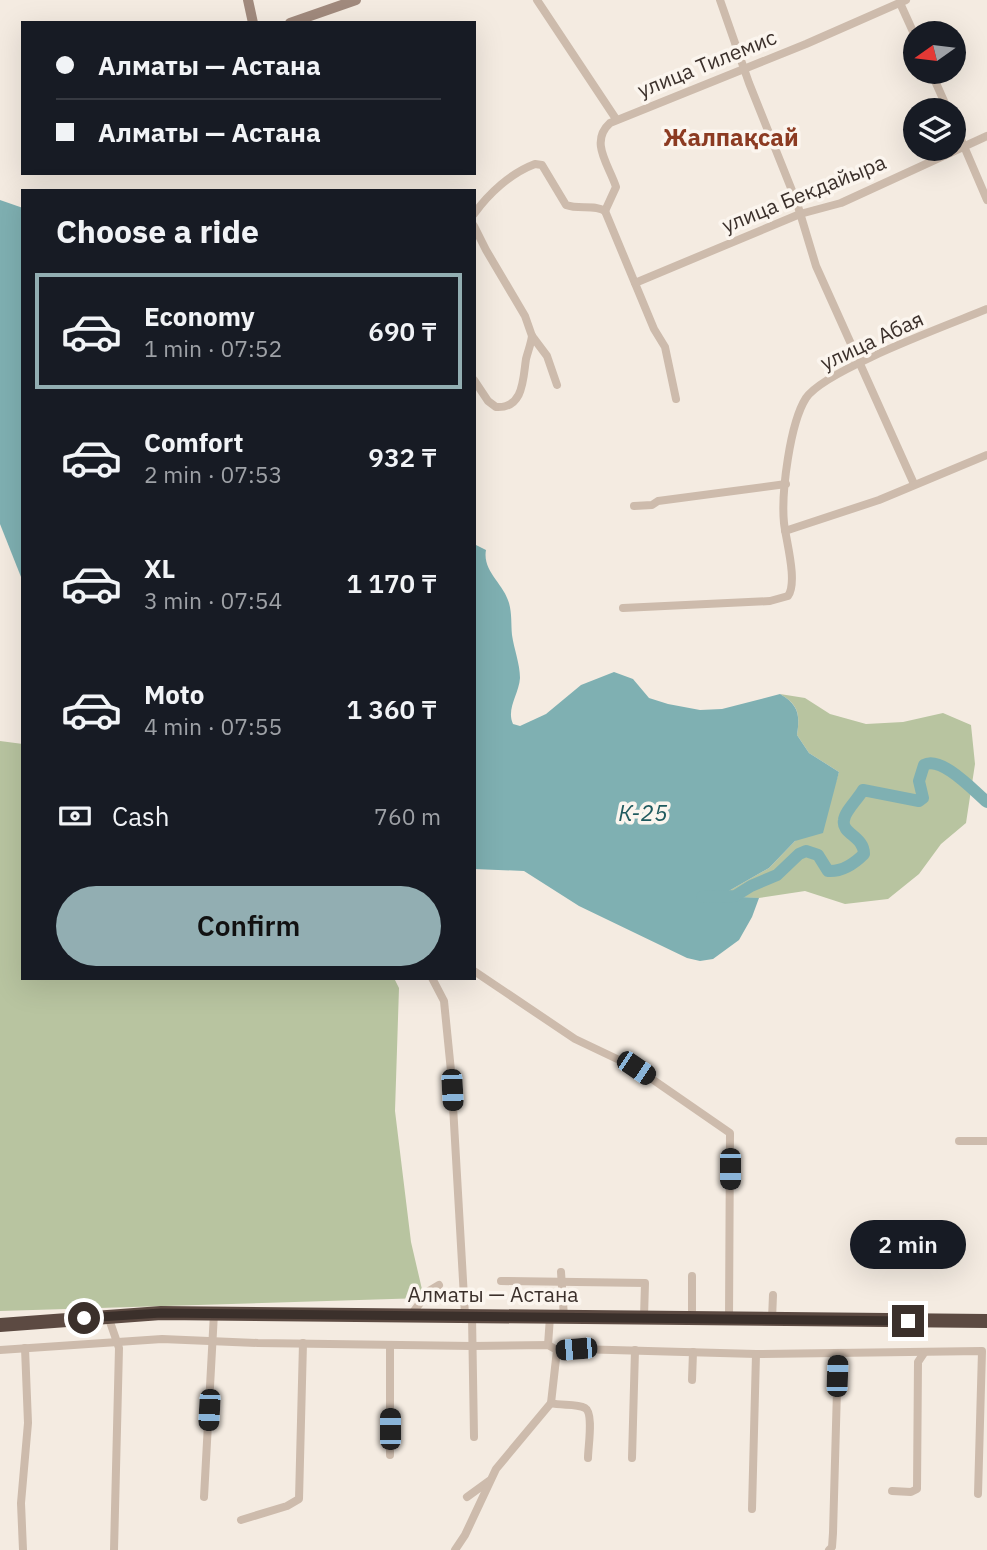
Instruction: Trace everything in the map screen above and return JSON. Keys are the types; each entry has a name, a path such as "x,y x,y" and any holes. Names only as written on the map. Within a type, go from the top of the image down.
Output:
{"highway":[{"name":"Алматы — Астана","path":"0,1325 161,1313 987,1321"}],"street":[{"path":"248,0 253,21"},
{"path":"296,21 356,0"},
{"path":"537,0 616,119 606,127 599,141 616,187 605,211"},
{"path":"720,0 800,214 816,266 914,484"},
{"path":"903,1 910,21"},
{"name":"улица Тилемис","path":"616,119 903,1"},
{"name":"улица Бекдайыра","path":"966,146 987,136"},
{"path":"966,152 987,200"},
{"name":"улица Бекдайыра","path":"635,283 800,214 841,203 933,161"},
{"path":"476,212 497,188 535,164 542,166 566,205 578,209 598,207 605,211 654,329 665,347 676,399"},
{"path":"476,230 550,363 557,385"},
{"name":"улица Абая","path":"623,607 784,599 791,592 792,583 783,514 786,484 793,437 807,397 832,377 859,363 987,309"},
{"path":"476,383 491,405 502,408 508,406 522,389 533,336"},
{"path":"785,531 879,500 987,455"},
{"path":"635,506 786,484"},
{"path":"476,972 575,1039 636,1068 730,1133 729,1319"},
{"path":"433,980 444,1001 451,1071 472,1346 474,1437"},
{"path":"959,1141 987,1141"},
{"path":"692,1276 692,1318"},
{"path":"548,1345 557,1317 561,1277"},
{"path":"501,1281 561,1277 645,1283 644,1317"},
{"path":"411,1315 429,1291 439,1285"},
{"path":"772,1319 773,1295"},
{"path":"204,1497 214,1313"},
{"path":"108,1316 118,1341 114,1550"},
{"path":"0,1350 162,1339 390,1345 548,1345 557,1350 756,1354 982,1351 978,1494"},
{"path":"241,1520 287,1506 299,1499 303,1343"},
{"path":"390,1345 390,1455"},
{"path":"23,1550 21,1503 28,1423 25,1348"},
{"path":"454,1550 465,1535 489,1481 502,1460 551,1403 557,1350"},
{"path":"632,1458 635,1350"},
{"path":"692,1380 693,1352"},
{"path":"892,1491 911,1492 917,1489 918,1362 923,1353"},
{"path":"752,1509 756,1354"},
{"path":"829,1550 833,1533 838,1354"},
{"path":"551,1403 583,1407 587,1410 590,1417 588,1458"},
{"path":"467,1497 489,1481"}],"green space":[{"path":"780,694 805,698 830,714 866,724 903,722 943,713 971,725 975,764 966,823 941,844 919,874 888,899 845,904 805,891 759,898 718,897 769,868 829,803 839,772 809,753 797,735 795,706"},
{"path":"0,741 21,744 21,980 395,980 399,988 395,1111 411,1242 424,1298 0,1311"}],"water":[{"path":"0,200 21,207 21,577 0,524"},
{"name":"К-25","path":"476,545 486,550 487,564 510,607 520,678 511,713 513,724 520,726 546,714 581,685 614,672 633,679 649,698 700,710 722,709 780,694 791,702 797,711 797,735 809,753 839,772 823,833 795,841 769,868 720,896 759,898 739,940 713,959 700,961 687,958 579,906 524,871 476,869"}],"waterway":[{"path":"702,897 735,896 777,875 799,854 806,851 818,855 828,871 843,869 852,864 864,854 860,843 844,825 849,809 863,790 919,801 923,798 919,781 924,765 931,763 948,769 987,802"}],"district":[{"name":"Жалпақсай","path":"731,138"}],"route":[{"path":"84,1318 161,1313 908,1321"}]}
